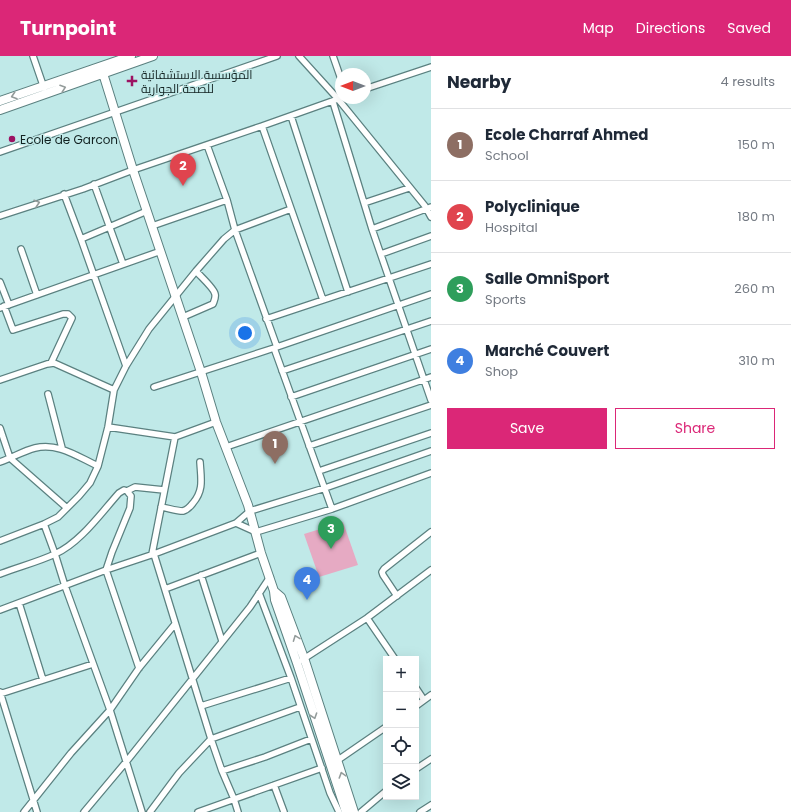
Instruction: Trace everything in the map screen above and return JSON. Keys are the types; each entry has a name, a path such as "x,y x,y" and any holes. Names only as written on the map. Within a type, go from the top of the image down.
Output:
{"street":[{"path":"33,56 45,90"},
{"path":"102,71 130,56"},
{"path":"0,101 45,90 153,56"},
{"path":"0,152 277,56"},
{"path":"299,56 335,98"},
{"path":"332,56 337,68"},
{"path":"371,87 431,67"},
{"path":"102,71 216,422 250,511 261,553 274,591 275,600 301,661 346,812"},
{"path":"0,110 45,90"},
{"path":"0,216 335,101"},
{"path":"338,104 372,229 431,400"},
{"path":"340,104 409,188 429,208 431,217"},
{"path":"291,116 348,292"},
{"path":"262,126 323,300"},
{"path":"207,145 227,200 235,230 266,319 282,371 332,509"},
{"path":"94,184 123,264"},
{"path":"364,203 409,188"},
{"path":"64,194 126,366"},
{"path":"152,226 227,200"},
{"path":"372,229 429,208"},
{"path":"0,540 44,524 58,517 90,483 98,466 108,427 114,390 126,366 149,329 224,239 235,230 291,209"},
{"path":"81,239 147,211"},
{"path":"381,254 431,236"},
{"path":"21,249 37,295"},
{"path":"4,306 160,251"},
{"path":"266,319 431,264"},
{"path":"183,317 212,304 215,299 213,290 196,271"},
{"path":"0,282 4,306 12,330 63,314 68,314 72,318 51,363"},
{"path":"154,388 431,294"},
{"path":"282,371 431,321"},
{"path":"291,397 431,349"},
{"path":"0,380 51,363 67,368 114,390"},
{"path":"226,447 431,378"},
{"path":"48,394 62,448"},
{"path":"309,446 431,405"},
{"path":"108,427 175,437 216,422"},
{"path":"0,428 10,458 67,508"},
{"path":"319,471 431,433"},
{"path":"175,437 153,554 211,739 238,812"},
{"path":"0,462 36,448 52,447 62,448 98,466"},
{"path":"0,610 236,523 250,511 325,488 431,451"},
{"path":"161,507 182,511 192,505 200,494 200,462"},
{"path":"236,523 256,532 332,509 431,474"},
{"path":"0,574 55,554 67,546 81,534 119,493 124,490 127,491 135,487 164,490"},
{"path":"127,491 131,496 130,508 106,570 140,668"},
{"path":"44,524 110,710 142,812"},
{"path":"396,596 383,575 382,572 384,568 431,532"},
{"path":"165,589 261,553"},
{"path":"301,661 367,618 431,570"},
{"path":"201,575 222,641"},
{"path":"84,812 250,607 270,577"},
{"path":"259,593 291,678 330,793 339,812"},
{"path":"19,603 43,680"},
{"path":"367,618 394,656"},
{"path":"24,812 71,753 110,710 140,668 175,624"},
{"path":"37,812 0,693 93,664"},
{"path":"201,706 291,678"},
{"path":"419,692 424,700"},
{"path":"419,704 431,695"},
{"path":"313,698 338,760 354,812"},
{"path":"150,812 179,773 211,739 300,708"},
{"path":"338,760 385,728"},
{"path":"222,771 265,757 311,739"},
{"path":"419,768 431,758"},
{"path":"198,812 322,768"},
{"path":"274,786 284,812"},
{"path":"361,812 383,794"},
{"path":"420,812 431,805"}],"shaded area":[{"path":"343,522 358,565 319,577 304,534"}],"place":[{"name":"المؤسسة الاستشفائية للصحة الجوارية","path":"132,81"},
{"name":"Ecole de Garcon","path":"12,139"},
{"name":"Polyclinique","path":"183,186"},
{"name":"Ecole Charraf Ahmed","path":"275,464"},
{"name":"Salle OmniSport","path":"331,549"},
{"name":"Marché Couvert","path":"307,600"}]}
